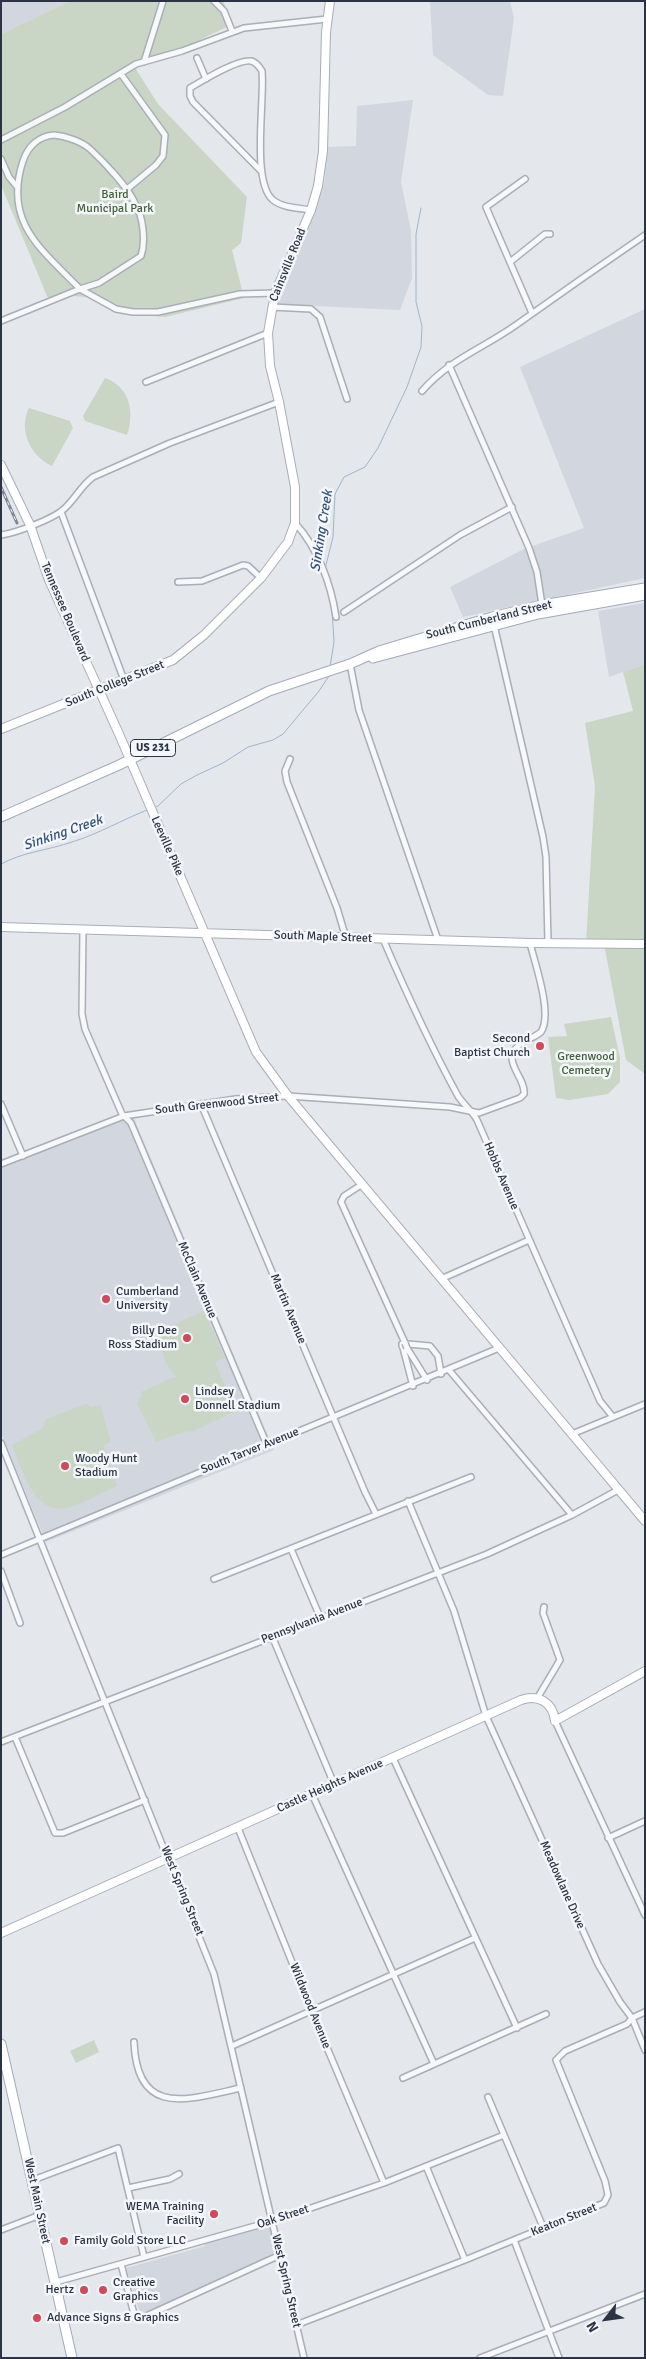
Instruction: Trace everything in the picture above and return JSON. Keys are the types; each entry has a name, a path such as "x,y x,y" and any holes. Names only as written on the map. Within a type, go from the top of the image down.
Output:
{"main road":[{"name":"South Cumberland Street","path":"1,817 130,760 261,695 304,678 366,658 379,651 410,641 493,621 542,605 645,588"},
{"name":"South Cumberland Street","path":"493,621 645,595"},
{"name":"West Main Street","path":"1,2044 72,2358"}],"street":[{"path":"144,62 163,1"},
{"path":"214,1 224,11 232,32"},
{"name":"Cainsville Road","path":"261,578 288,542 295,523 295,486 270,366 268,334 275,293 311,210 318,186 322,151 327,19 330,1"},
{"path":"1,140 136,64 182,51 244,28 327,19"},
{"path":"197,58 206,79"},
{"path":"261,171 257,170 193,102 190,96 190,88 249,60 256,63 262,71 261,171 272,200 281,205 311,210"},
{"path":"120,74 165,135 163,156 156,166 126,190"},
{"path":"1,321 80,289 99,283 142,256 144,248 139,211 126,190 89,148 68,138 54,135 38,140 27,152 18,188 18,209 29,235 80,289 116,309 133,312 158,312 240,294 275,293"},
{"path":"1,159 9,177 18,188"},
{"path":"525,179 486,207 532,313"},
{"path":"510,262 544,234 550,234"},
{"path":"422,391 449,365 495,338 645,236"},
{"path":"272,307 311,309 320,317 347,399"},
{"path":"146,382 268,334"},
{"path":"449,365 512,507 534,563 542,605"},
{"path":"1,535 61,512 84,484 93,477 170,443 279,402"},
{"name":"Tennessee Boulevard","path":"1,465 30,525 49,580 130,760"},
{"path":"344,612 460,535 512,507"},
{"path":"61,512 124,680"},
{"path":"295,523 305,534 317,556 333,598 336,617"},
{"path":"178,582 202,581 243,565 248,566 261,578"},
{"name":"South College Street","path":"1,730 174,660 204,635 261,578"},
{"path":"493,621 543,836 546,856 548,944"},
{"path":"347,665 359,710 438,940"},
{"path":"290,759 285,771 287,782 309,834 346,938"},
{"name":"Leeville Pike","path":"130,760 203,934 256,1052 288,1096 645,1522"},
{"name":"South Maple Street","path":"1,928 548,944 645,944"},
{"name":"McClain Avenue","path":"83,930 82,1014 89,1036 124,1116 131,1123 267,1445"},
{"name":"Hobbs Avenue","path":"383,939 423,1028 460,1099 472,1111 600,1400 613,1417"},
{"name":"South Greenwood Street","path":"1,1164 124,1116 201,1104 258,1097 288,1096 441,1106 479,1113 520,1098 524,1094 524,1087 513,1064 512,1055 519,1045 541,1032 545,1020 543,999 530,943"},
{"path":"1,1104 23,1156"},
{"name":"Martin Avenue","path":"201,1104 376,1514"},
{"path":"361,1184 344,1196 341,1202 400,1333 405,1346 414,1386"},
{"path":"442,1279 529,1240"},
{"path":"405,1346 418,1345 433,1348 438,1356 441,1374"},
{"path":"405,1346 427,1380"},
{"name":"South Tarver Avenue","path":"1,1556 40,1538 333,1417 414,1386 499,1348"},
{"path":"449,1370 572,1515"},
{"path":"572,1434 645,1404"},
{"name":"West Spring Street","path":"1,1442 103,1702 170,1859 214,1974 304,2358"},
{"path":"214,1578 471,1477"},
{"name":"Pennsylvania Avenue","path":"1,1742 487,1554 572,1515 618,1490"},
{"path":"408,1501 439,1573 460,1630 486,1716"},
{"path":"292,1548 320,1617"},
{"path":"1,1571 20,1623"},
{"path":"544,1607 543,1613 560,1660 538,1697 551,1708 608,1838 645,1915"},
{"path":"272,1636 334,1784"},
{"path":"556,1721 645,1671"},
{"name":"Castle Heights Avenue","path":"1,1933 170,1859 528,1697 538,1697"},
{"name":"Meadowlane Drive","path":"486,1716 598,1964 620,2002 632,2018 645,2050"},
{"path":"15,1737 55,1832 63,1833 145,1800"},
{"path":"393,1758 516,2028"},
{"path":"312,1794 434,2064"},
{"path":"608,1838 645,1821"},
{"name":"Wildwood Avenue","path":"238,1828 312,2012 384,2183"},
{"path":"637,1898 645,1895"},
{"path":"232,2046 475,1938"},
{"path":"632,2018 645,2012"},
{"path":"403,2078 546,2014"},
{"name":"Keaton Street","path":"296,2324 465,2260 598,2206 607,2200 608,2195 605,2181 556,2064 557,2057 565,2051 627,2024 632,2018"},
{"path":"134,2042 136,2062 142,2080 152,2091 162,2097 181,2100 241,2088"},
{"path":"488,2097 543,2227"},
{"name":"Oak Street","path":"56,2282 272,2221 384,2183 504,2135"},
{"path":"33,2180 118,2148 144,2257"},
{"path":"426,2166 465,2260"},
{"path":"128,2188 170,2178 178,2174"},
{"path":"1,2230 40,2215"},
{"path":"514,2240 550,2330 559,2358"},
{"path":"121,2264 134,2314 142,2318 280,2254"},
{"path":"483,2357 645,2294"}],"shaded area":[{"path":"1,1 70,1 1,34"},
{"path":"430,1 510,1 514,18 503,96 488,95 433,55"},
{"path":"413,100 401,182 411,231 412,278 400,310 275,304 316,211 325,179 326,147 356,146 357,106"},
{"path":"645,309 645,578 463,617 450,587 524,549 584,528 520,367"},
{"path":"645,603 645,664 609,677 598,611"},
{"name":"Cumberland University","path":"133,1116 274,1450 46,1542 1,1433 1,1165 56,1142"},
{"path":"269,2224 276,2253 145,2314 140,2313 126,2268 205,2246 204,2242"}],"green space":[{"name":"Baird Municipal Park","path":"70,1 223,1 233,24 189,45 132,63 158,104 247,197 241,243 232,250 244,298 165,317 125,314 86,297 73,296 53,303 47,296 1,185 1,34"},
{"path":"105,378 120,387 128,401 130,418 127,435 85,421 83,416"},
{"path":"29,408 70,421 73,428 52,466 38,456 28,442 25,425"},
{"path":"645,664 645,1074 626,1060 604,944 586,944 595,786 585,723 633,711 623,672"},
{"name":"Greenwood Cemetery","path":"611,1017 620,1058 620,1082 608,1094 570,1100 556,1098 548,1037 567,1036 564,1024"},
{"name":"Lindsey Donnell Stadium","path":"204,1311 225,1358 215,1362 236,1411 193,1431 184,1432 156,1442 137,1403 142,1395 141,1392 180,1376 174,1375 165,1361 157,1332"},
{"name":"Woody Hunt Stadium","path":"86,1404 92,1407 100,1405 111,1442 103,1445 117,1486 72,1506 54,1508 45,1504 37,1497 30,1487 12,1445 43,1428 46,1419"},
{"path":"94,2040 99,2052 76,2063 70,2051"}],"waterway":[{"name":"Sinking Creek","path":"325,569 333,537 335,494 344,477 365,467 378,448 407,387 421,347 422,326 416,302 416,234 421,208"},
{"name":"Sinking Creek","path":"324,580 329,593"},
{"name":"Sinking Creek","path":"330,667 334,642 332,609"},
{"name":"Sinking Creek","path":"153,808 158,806 181,784 223,763 248,747 273,740 283,734 329,676"},
{"name":"Sinking Creek","path":"1,864 27,854 82,839 147,810"}],"railway":[{"path":"1,487 17,523"}],"place":[{"name":"Second Baptist Church","path":"540,1046"},
{"name":"Cumberland University","path":"106,1299"},
{"name":"Billy Dee Ross Stadium","path":"187,1338"},
{"name":"Lindsey Donnell Stadium","path":"185,1399"},
{"name":"Woody Hunt Stadium","path":"65,1466"},
{"name":"WEMA Training Facility","path":"214,2214"},
{"name":"Family Gold Store LLC","path":"64,2241"},
{"name":"Hertz","path":"84,2290"},
{"name":"Creative Graphics","path":"103,2290"},
{"name":"Advance Signs & Graphics","path":"37,2318"}]}
